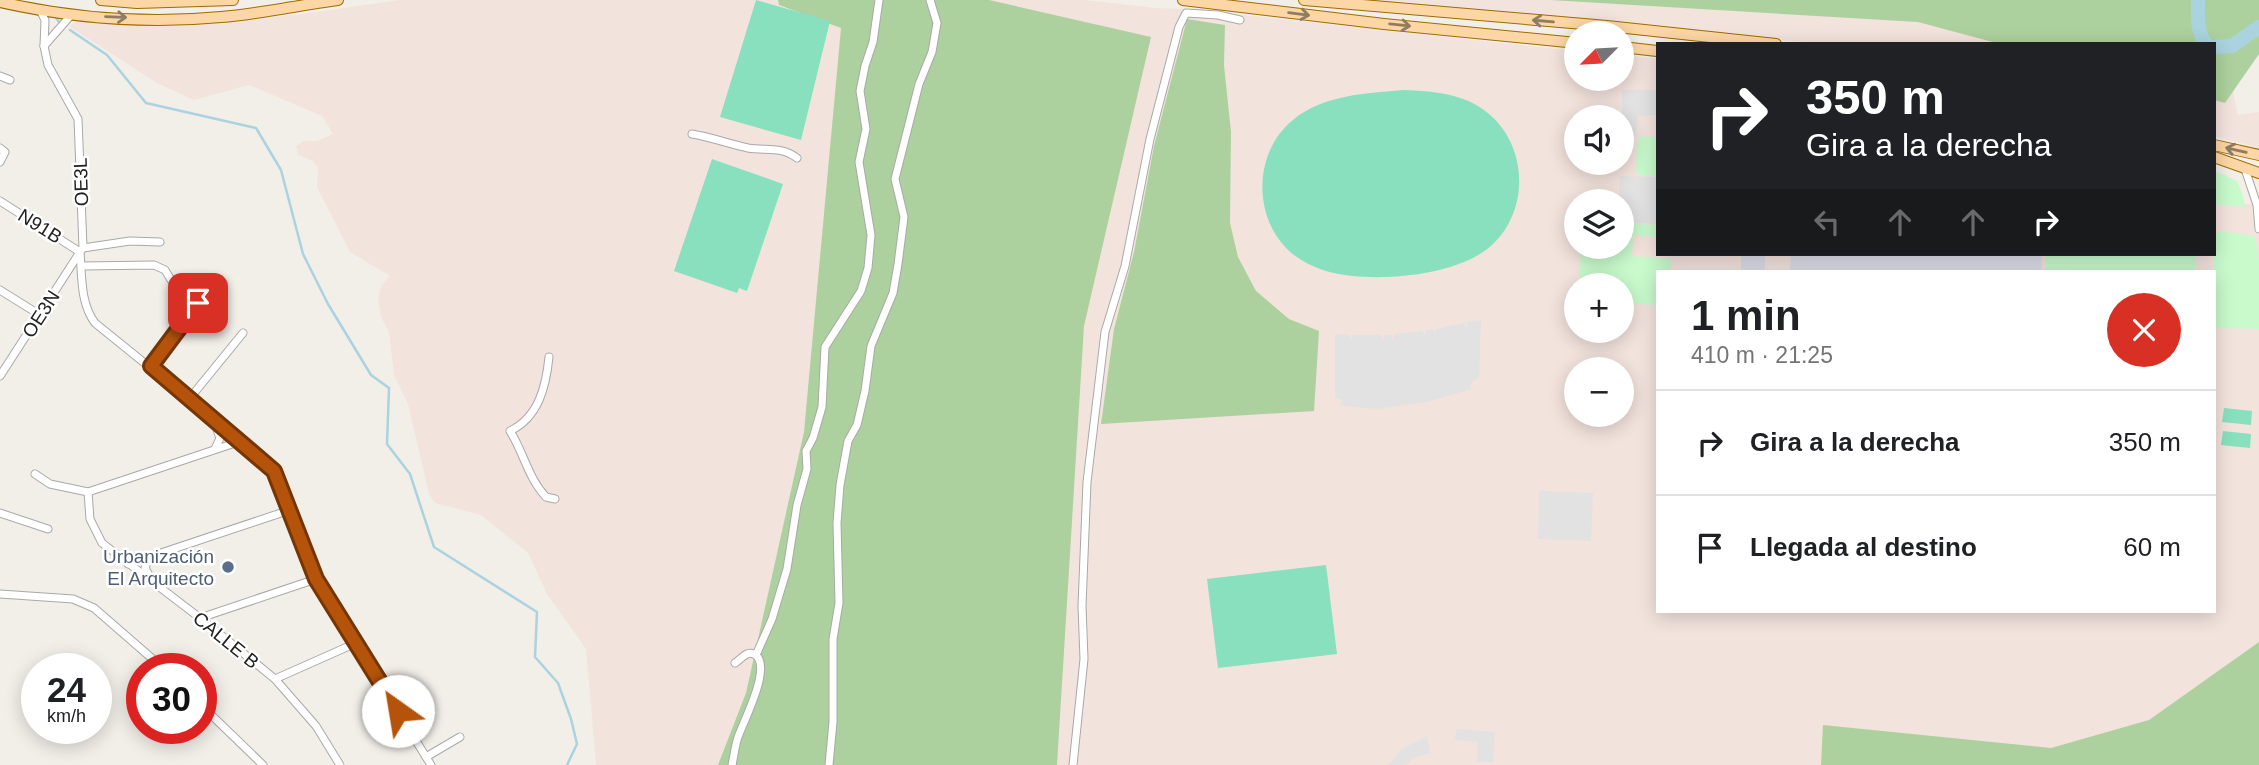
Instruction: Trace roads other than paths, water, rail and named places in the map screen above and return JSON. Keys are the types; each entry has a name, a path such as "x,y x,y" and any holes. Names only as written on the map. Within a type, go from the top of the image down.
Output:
{"main road":[{"path":"101,0 137,3 233,0"},
{"path":"0,2 72,14 151,19 220,17 338,0"},
{"path":"1183,0 1564,42"},
{"path":"1304,0 1757,42"},
{"path":"1634,48 1656,51"},
{"path":"2216,145 2259,155"},
{"path":"2216,158 2259,173"}],"street":[{"path":"755,656 772,619 787,569 797,505 807,469 806,451 813,438 822,407 825,347 861,291 868,268 871,235 859,162 866,129 860,90 864,66 873,42 879,0"},
{"path":"829,765 833,722 833,639 839,603 837,523 840,485 848,441 863,402 871,346 892,293 898,264 904,216 895,179 919,84 932,52 937,23 930,0"},
{"name":"OE3L","path":"40,10 46,20 44,46 48,65 78,119 84,299 89,315 95,323 151,366"},
{"path":"1073,765 1084,659 1082,606 1087,482 1105,332 1125,266 1150,139 1179,27 1186,13 1218,15 1240,20"},
{"path":"44,46 72,14"},
{"path":"0,76 10,80"},
{"path":"692,134 750,148 788,151 797,158"},
{"path":"0,162 2,150"},
{"path":"2245,169 2258,205 2259,229"},
{"name":"N91B","path":"0,201 82,250"},
{"path":"82,250 130,241 160,242"},
{"name":"OE3N","path":"0,376 82,250"},
{"path":"82,265 154,265 165,270 171,280"},
{"path":"0,290 40,315"},
{"path":"198,303 151,366 274,471 316,579 431,765"},
{"path":"190,398 243,333"},
{"path":"549,357 547,384 542,395 521,425 510,431 526,461 530,477 546,497 555,499"},
{"path":"209,415 217,426 220,438 214,451"},
{"path":"35,474 50,484 88,492 242,441"},
{"name":"CALLE B","path":"88,492 90,519 102,543 275,679 316,726 340,765"},
{"path":"128,564 290,510"},
{"path":"0,513 48,529"},
{"path":"153,555 145,568 153,583"},
{"path":"200,618 316,579"},
{"path":"0,594 73,600 94,608 146,653"},
{"path":"275,679 356,643"},
{"path":"732,765 738,737 757,692 761,665 751,653 735,663"},
{"path":"217,720 263,765"},
{"path":"426,757 460,737"}],"waterway":[{"path":"2198,0 2199,28 2205,42"},
{"path":"54,15 59,22"},
{"path":"2216,47 2232,46 2259,27"},
{"path":"70,30 107,55 146,103 256,128 281,170 303,254 328,304 371,375 389,388 387,444 410,474 434,547 537,612 535,657 558,683 577,744 567,765"}],"place":[{"name":"Urbanización El Arquitecto","path":"228,567"}]}
